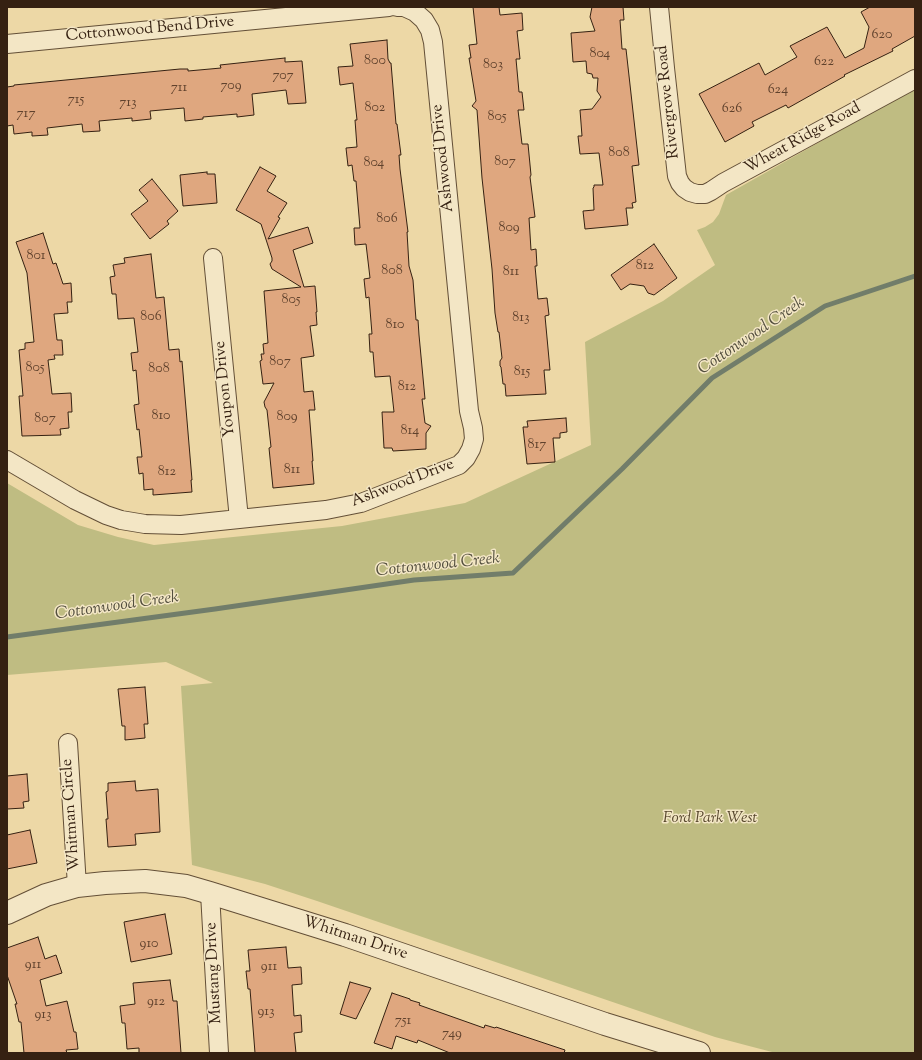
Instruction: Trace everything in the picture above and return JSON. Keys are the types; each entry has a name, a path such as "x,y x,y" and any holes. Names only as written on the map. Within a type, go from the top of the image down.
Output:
{"street":[{"name":"Cottonwood Bend Drive","path":"7,44 388,7"},
{"name":"Ashwood Drive","path":"7,460 96,511 121,520 145,524 175,525 326,510 361,503 459,465 466,458 474,439 469,412 433,42 430,30 424,20 415,12 404,7 397,7"},
{"name":"Rivergrove Road","path":"659,7 664,68 677,176 684,188 690,192"},
{"name":"Wheat Ridge Road","path":"690,192 704,194 711,192 723,183 915,79"},
{"name":"Youpon Drive","path":"213,258 239,519"},
{"name":"Whitman Circle","path":"68,743 77,886"},
{"name":"Whitman Drive","path":"7,912 46,895 77,886 145,881 186,886 345,935 604,1024 699,1053"},
{"name":"Mustang Drive","path":"210,893 219,1053"}],"green space":[{"name":"Ford Park West","path":"915,88 915,1053 776,1053 749,1046 715,1037 265,884 192,865 181,686 213,683 166,662 7,675 7,483 78,525 118,537 154,545 342,526 465,503 591,445 585,342 663,301 715,265 697,230 713,222 719,214 726,195"}],"building":[{"path":"473,7 499,7 500,15 522,13 523,30 517,31 520,59 516,59 519,92 522,92 524,110 518,110 522,144 528,144 535,217 529,218 531,250 536,249 537,266 535,266 538,299 547,298 549,315 545,316 550,370 544,370 546,394 506,396 505,384 503,384 500,366 500,361 502,358 495,313 477,110 472,106 476,101 469,58 471,58 469,45 477,44"},
{"path":"592,7 623,7 624,20 620,20 622,49 626,49 639,165 632,166 636,202 632,203 633,208 626,208 628,225 585,229 583,211 594,210 594,185 603,185 599,153 580,154 578,136 582,136 580,110 592,109 601,97 597,91 598,78 593,78 592,74 587,73 586,61 573,62 571,33 595,31 590,17"},
{"path":"870,7 915,7 915,36 892,49 893,51 844,75 845,76 788,108 786,105 752,122 754,126 725,142 699,94 759,63 765,75 797,57 790,46 827,27 845,58 864,48 869,27 861,12"},
{"path":"387,40 388,59 391,63 396,124 401,155 399,155 400,169 408,232 409,266 413,280 416,320 418,320 425,399 422,399 425,423 431,426 426,433 426,449 393,451 392,448 384,448 382,412 394,412 390,376 375,377 373,352 370,352 369,334 372,334 369,297 366,298 364,279 370,278 366,244 355,245 354,228 360,228 356,181 354,181 352,165 348,166 346,148 357,147 355,120 357,120 353,83 340,85 338,67 353,66 350,44"},
{"path":"285,58 285,62 302,61 306,103 288,104 286,90 252,94 254,115 237,117 237,114 203,117 203,119 185,121 184,108 150,111 151,119 132,121 132,118 99,121 100,131 83,132 82,124 47,128 48,135 32,136 32,132 14,134 13,125 7,126 7,87 14,85 180,69 188,69 188,71 221,68 220,65"},
{"path":"260,167 276,176 267,191 287,203 278,217 280,218 268,239 308,227 313,243 293,250 304,287 315,286 317,325 310,326 314,356 301,358 304,392 313,391 315,410 309,410 314,484 273,488 269,448 271,447 267,410 264,402 274,383 263,384 260,361 262,360 261,354 264,354 263,344 268,343 264,291 301,287 272,269 270,264 272,258 261,224 236,210"},
{"path":"207,172 207,174 215,174 217,203 183,206 180,175"},
{"path":"152,179 178,211 167,221 169,224 150,239 131,214 148,201 139,190"},
{"path":"43,233 53,264 56,263 63,284 71,283 72,302 67,302 68,313 54,314 57,340 62,340 63,355 54,355 55,359 48,360 52,394 71,393 72,412 68,412 69,428 60,429 61,435 22,436 19,396 23,396 19,350 25,349 25,343 34,342 27,273 16,242"},
{"path":"654,244 677,278 654,295 648,293 644,286 630,284 621,290 611,275"},
{"path":"151,254 156,298 164,297 169,350 179,349 180,362 182,361 192,492 153,495 153,489 144,490 143,473 139,474 137,457 142,457 139,429 137,430 134,405 139,404 136,370 133,371 131,353 138,352 134,318 118,319 116,294 112,294 110,277 115,276 113,265 125,263 124,258"},
{"path":"566,418 567,432 560,433 560,438 553,438 555,462 527,464 523,427 528,427 527,421"},
{"path":"145,687 148,724 144,724 145,738 125,740 125,726 122,726 118,689"},
{"path":"27,774 29,801 23,802 24,808 7,809 7,776"},
{"path":"135,781 136,791 158,789 160,832 135,834 136,845 108,847 106,792 108,791 108,783"},
{"path":"30,830 37,863 7,869 7,835"},
{"path":"165,914 172,954 131,962 124,922"},
{"path":"38,937 45,959 56,955 62,973 40,980 46,1006 67,1001 74,1032 76,1032 78,1049 66,1050 67,1053 24,1053 21,1022 19,1022 15,1004 17,1004 7,975 7,948"},
{"path":"286,947 288,968 301,967 302,984 292,985 294,1016 301,1015 302,1032 294,1033 296,1053 255,1053 250,989 248,989 246,971 250,971 248,950"},
{"path":"170,980 173,1001 177,1001 181,1053 139,1053 139,1048 127,1049 125,1023 122,1023 120,1006 135,1004 133,983"},
{"path":"350,982 371,988 356,1019 340,1014"},
{"path":"392,993 420,1003 419,1005 484,1028 485,1025 496,1027 565,1050 564,1053 450,1053 418,1040 417,1043 396,1036 392,1049 374,1043"}],"waterway":[{"name":"Cottonwood Creek","path":"7,637 414,580 513,573 622,469 712,378 825,306 915,276"}]}
